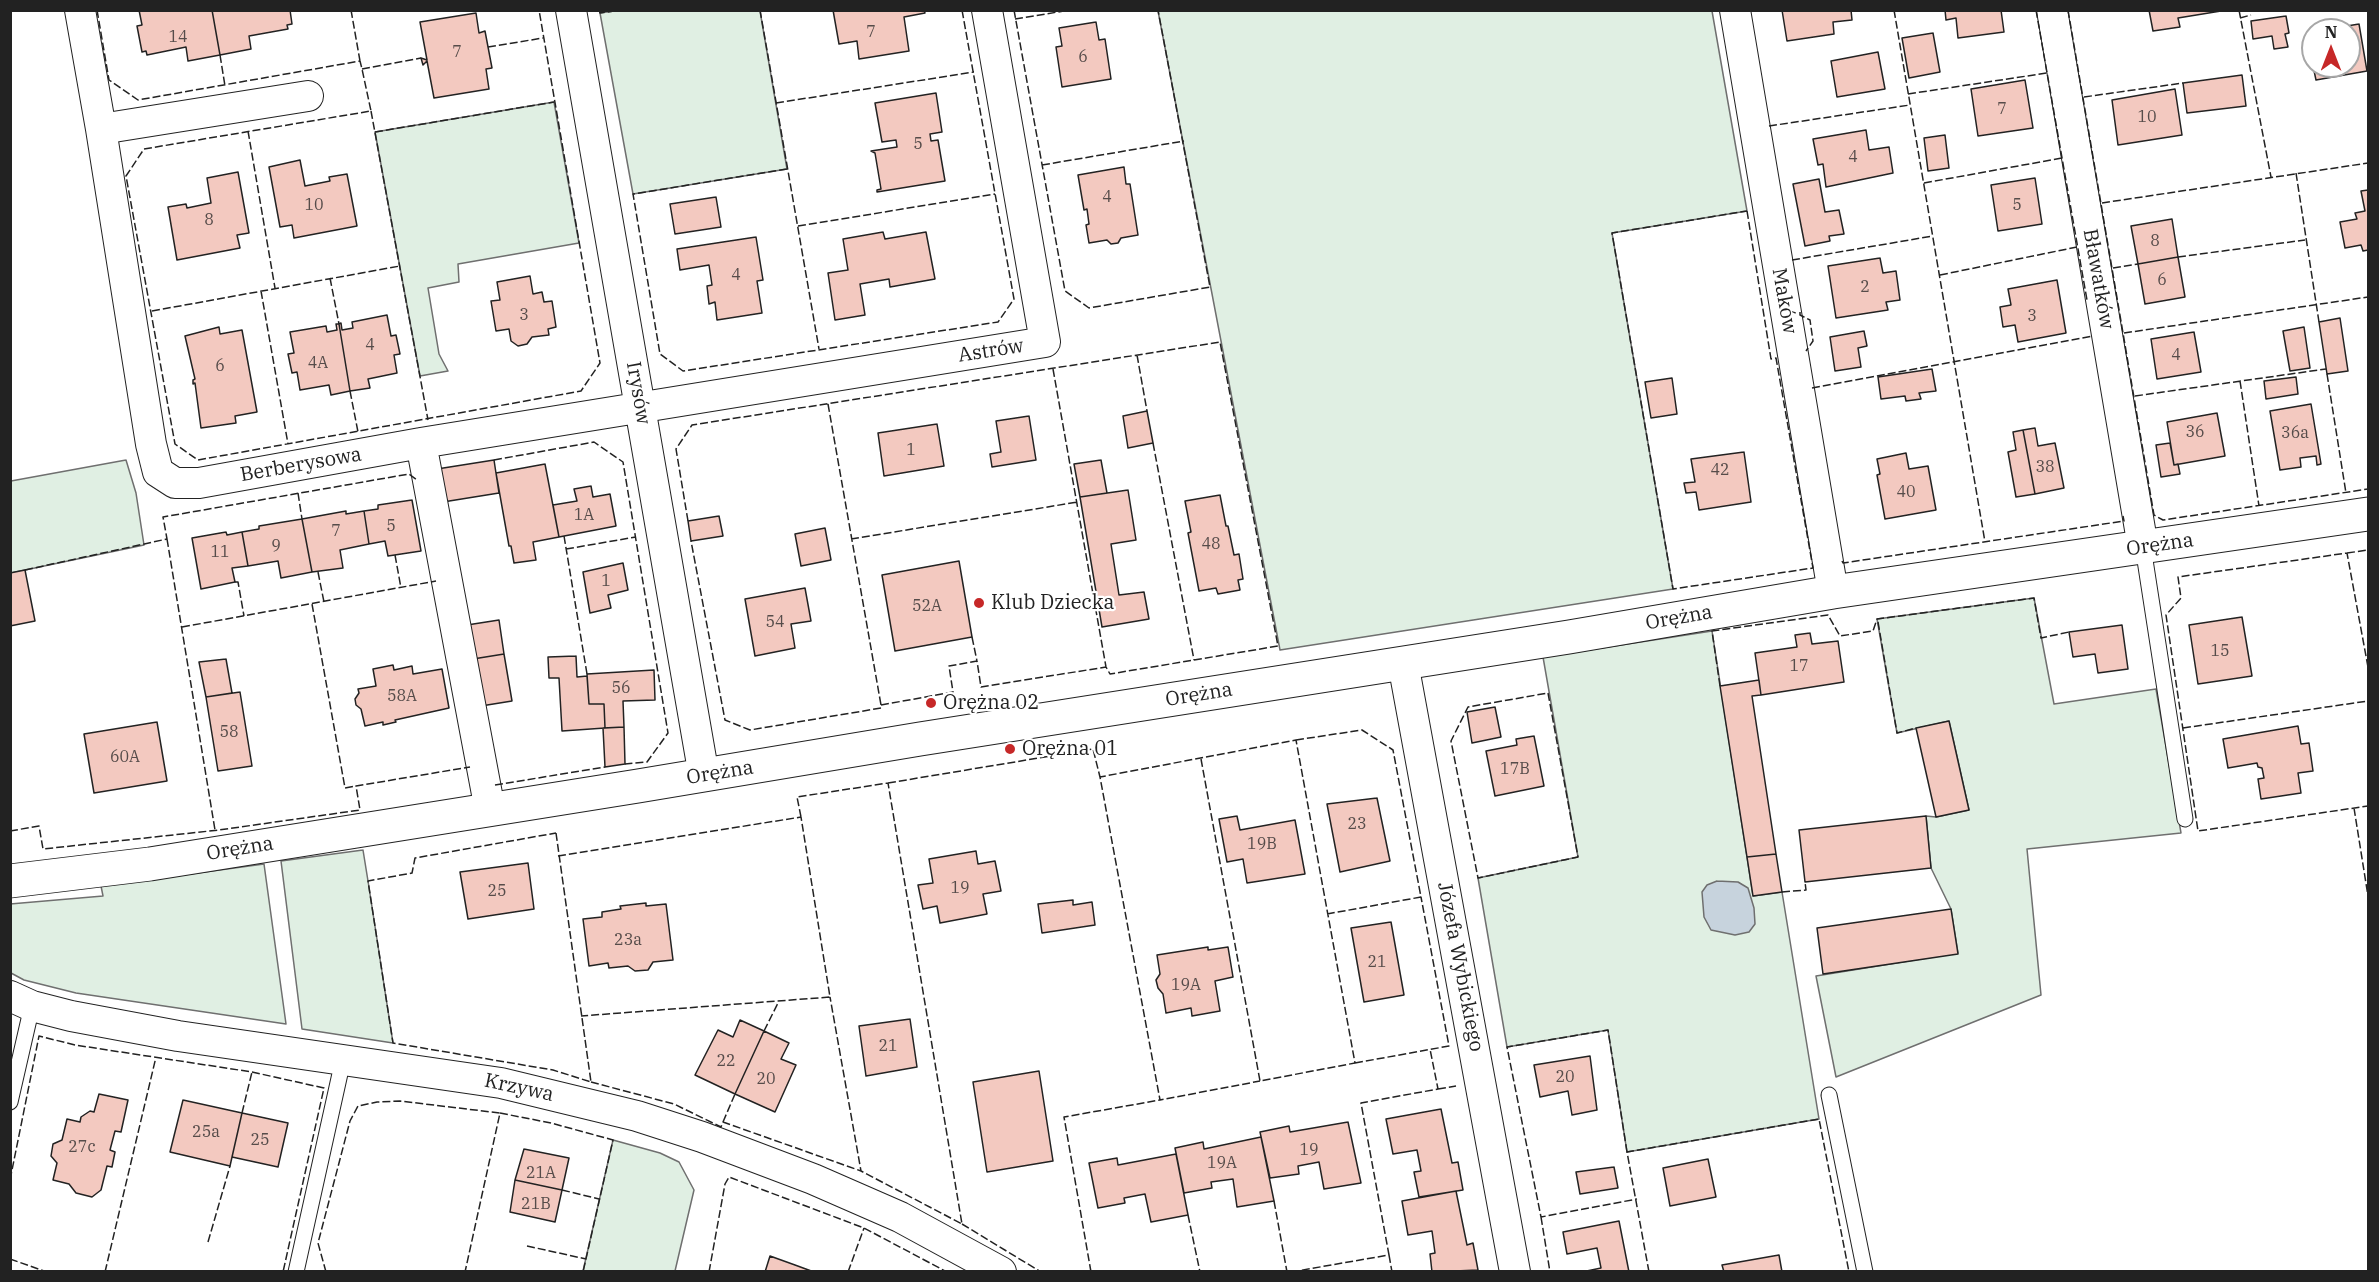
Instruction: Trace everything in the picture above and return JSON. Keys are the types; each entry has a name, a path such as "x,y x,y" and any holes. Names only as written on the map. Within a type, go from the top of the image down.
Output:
{"street":[{"name":"Berberysowa","path":"80,10 149,434 158,472 175,483 199,483 422,443 640,408"},
{"name":"Irysów","path":"571,10 705,776"},
{"name":"Astrów","path":"640,408 1045,342 987,10"},
{"name":"Maków","path":"1735,10 1833,592"},
{"name":"Bławatków","path":"2052,10 2143,547"},
{"path":"101,129 308,96"},
{"path":"422,443 490,810"},
{"name":"Orężna","path":"21,880 150,864 705,776 932,737 1833,592 2368,514"},
{"name":"Józefa Wybickiego","path":"1403,663 1515,1272"},
{"name":"Krzywa","path":"21,1001 71,1016 125,1026 501,1083 638,1116 702,1137 813,1179 900,1217 1001,1272"}],"lane":[{"path":"2143,547 2186,819"},
{"path":"10,1102 21,1001"},
{"path":"296,1272 343,1060"},
{"path":"1829,1095 1865,1272"}],"green space":[{"path":"621,10 760,11 787,169 633,194 600,13"},
{"path":"1158,11 1712,11 1747,211 1612,233 1673,589 1280,650"},
{"path":"554,102 579,243 458,264 459,282 428,288 439,354 448,371 420,376 375,132"},
{"path":"126,460 136,493 144,545 11,573 11,481"},
{"path":"2034,598 2054,704 2156,689 2181,833 2027,849 2041,995 1836,1077 1816,976 1958,953 1951,909 1931,868 1926,816 1936,817 1969,810 1949,721 1897,733 1877,619"},
{"path":"1712,631 1753,896 1782,892 1819,1119 1627,1152 1608,1030 1507,1047 1478,878 1578,857 1543,657"},
{"path":"363,850 393,1043 302,1029 281,861"},
{"path":"264,864 286,1024 76,993 24,980 11,973 10,904 103,896 101,886"},
{"path":"613,1140 660,1153 679,1162 694,1190 675,1271 583,1271"}],"shaded area":[{"path":"1717,881 1738,882 1748,888 1754,908 1755,924 1749,932 1735,935 1711,930 1704,917 1702,892 1707,885"}],"building":[{"path":"139,10 212,10 220,55 188,61 186,47 147,55 146,51 142,52 137,26 142,25"},
{"path":"212,10 290,10 292,24 287,25 288,29 249,36 251,49 220,55"},
{"path":"833,10 924,10 925,13 904,17 909,51 859,59 857,41 839,44"},
{"path":"1782,10 1851,10 1852,20 1833,22 1834,34 1787,41"},
{"path":"1945,10 2001,10 2004,32 1958,38 1956,18 1946,20"},
{"path":"2149,10 2221,11 2178,18 2180,27 2153,31"},
{"path":"476,13 479,33 485,31 492,68 486,69 489,89 434,98 427,61 423,65 421,58 427,60 420,22"},
{"path":"2286,16 2289,33 2285,34 2288,47 2274,49 2272,36 2253,39 2251,21"},
{"path":"1096,22 1099,40 1105,39 1111,79 1062,87 1056,47 1062,46 1059,28"},
{"path":"1933,33 1940,72 1909,78 1902,38"},
{"path":"2361,36 2367,71 2361,72"},
{"path":"1878,52 1885,89 1837,97 1831,61"},
{"path":"2242,75 2246,106 2187,113 2183,83"},
{"path":"2025,80 2033,128 1978,136 1971,89"},
{"path":"2175,89 2182,135 2118,145 2112,100"},
{"path":"936,93 942,132 930,134 931,141 938,140 945,181 877,192 881,189 875,153 871,151 897,147 896,140 882,142 875,103"},
{"path":"1866,130 1869,150 1889,147 1893,173 1826,187 1823,164 1818,165 1813,139"},
{"path":"1945,135 1949,168 1928,171 1924,138"},
{"path":"300,160 305,186 330,181 329,177 347,174 357,226 294,238 292,225 280,227 269,167"},
{"path":"1124,167 1126,184 1130,184 1138,235 1121,238 1118,243 1111,244 1107,240 1089,243 1086,225 1089,224 1087,209 1084,210 1078,175"},
{"path":"238,172 249,233 237,235 240,248 177,260 168,207 186,204 187,208 211,203 207,178"},
{"path":"2035,178 2042,224 1998,231 1991,185"},
{"path":"1819,179 1825,212 1839,210 1844,234 1829,236 1830,241 1805,246 1793,184"},
{"path":"2368,190 2368,250 2363,251 2361,245 2345,248 2340,222 2357,219 2355,213 2365,211 2361,191"},
{"path":"716,197 721,227 675,234 670,204"},
{"path":"2172,219 2178,257 2138,264 2131,226"},
{"path":"883,232 885,239 926,232 935,279 890,287 889,279 860,284 865,315 835,320 828,273 848,270 843,239"},
{"path":"756,237 763,280 757,281 762,313 717,320 715,302 709,304 707,286 712,285 709,265 680,270 677,249"},
{"path":"2178,257 2185,297 2145,304 2138,264"},
{"path":"1880,258 1883,273 1896,271 1900,300 1886,302 1888,310 1836,318 1828,266"},
{"path":"530,276 533,294 542,292 544,302 552,301 556,327 548,329 549,335 532,337 527,344 518,346 511,341 509,329 496,331 491,301 500,300 497,282"},
{"path":"2057,280 2066,333 2018,342 2015,325 2003,327 2000,307 2011,305 2008,289"},
{"path":"387,315 391,336 396,335 400,354 394,355 397,373 368,379 370,388 350,391 339,324 341,323 342,330 353,328 352,322"},
{"path":"2340,318 2348,371 2327,374 2319,322"},
{"path":"336,324 339,324 350,391 331,395 329,385 300,390 297,372 292,373 288,354 294,353 290,332 326,326 327,332 337,330"},
{"path":"219,327 220,334 242,330 257,412 235,416 236,423 201,428 195,383 193,384 195,379 185,336"},
{"path":"2304,327 2310,368 2290,371 2283,331"},
{"path":"1864,331 1867,346 1858,348 1861,367 1835,371 1830,337"},
{"path":"2194,332 2201,372 2157,379 2151,339"},
{"path":"1932,369 1936,391 1919,393 1921,399 1906,401 1905,396 1881,399 1878,377"},
{"path":"2296,377 2298,394 2266,399 2264,381"},
{"path":"1672,378 1677,414 1651,418 1645,382"},
{"path":"2311,404 2321,464 2317,465 2316,456 2300,458 2301,467 2280,470 2270,411"},
{"path":"1147,411 1153,443 1128,448 1123,416"},
{"path":"2217,413 2225,456 2174,465 2167,422"},
{"path":"1029,416 1036,460 992,467 990,454 1001,452 996,421"},
{"path":"937,424 944,466 884,476 878,433"},
{"path":"2035,428 2038,446 2055,443 2064,488 2035,494 2023,430"},
{"path":"2023,430 2035,494 2016,497 2008,452 2016,450 2013,432"},
{"path":"2170,443 2174,465 2178,464 2180,474 2161,477 2156,445"},
{"path":"1744,452 1751,502 1699,510 1696,492 1686,493 1684,483 1695,482 1691,459"},
{"path":"1906,453 1909,469 1928,466 1936,510 1885,519 1877,475 1880,474 1877,459"},
{"path":"494,460 499,493 443,502 437,469"},
{"path":"1101,460 1107,493 1080,497 1074,464"},
{"path":"545,464 559,537 533,542 536,560 514,563 496,473"},
{"path":"591,486 593,497 610,494 616,526 559,537 553,505 577,501 574,489"},
{"path":"1128,490 1136,540 1111,544 1119,595 1144,592 1149,619 1102,627 1080,497"},
{"path":"1220,495 1234,555 1239,554 1243,579 1238,580 1240,590 1218,594 1216,588 1199,591 1188,533 1191,532 1185,501"},
{"path":"412,500 421,551 388,556 385,541 369,544 364,511 378,509 378,505"},
{"path":"346,511 346,514 364,511 369,544 340,550 343,568 312,572 302,519"},
{"path":"719,516 723,536 691,541 688,521"},
{"path":"302,519 312,572 281,578 278,561 248,566 242,532 259,529 259,526"},
{"path":"825,528 831,560 801,566 795,534"},
{"path":"226,532 227,535 242,532 248,566 232,568 235,582 201,589 192,538"},
{"path":"959,561 972,637 895,651 882,575"},
{"path":"623,563 628,590 608,595 611,608 590,613 583,572"},
{"path":"25,570 35,621 10,626 10,573"},
{"path":"805,588 811,621 791,624 795,648 755,656 745,599"},
{"path":"2242,617 2252,676 2198,684 2189,625"},
{"path":"499,620 504,654 473,659 467,625"},
{"path":"2122,625 2128,669 2098,673 2095,654 2073,657 2069,632"},
{"path":"1810,633 1812,644 1838,641 1844,682 1761,695 1755,653 1797,647 1795,635"},
{"path":"504,654 512,701 481,706 473,659"},
{"path":"576,656 577,677 587,676 589,704 604,704 605,728 562,731 559,678 549,678 548,657"},
{"path":"226,659 232,693 206,697 199,662"},
{"path":"393,665 394,670 412,666 413,674 442,669 449,708 395,720 396,722 383,725 383,722 365,726 361,709 356,705 358,689 376,686 373,669"},
{"path":"654,670 655,700 623,701 624,727 605,728 604,704 589,704 587,674"},
{"path":"1759,680 1761,695 1752,696 1776,854 1747,857 1720,686"},
{"path":"240,692 252,766 218,771 206,697"},
{"path":"1495,707 1501,737 1472,743 1467,712"},
{"path":"1949,721 1969,810 1936,817 1916,728"},
{"path":"157,722 167,781 94,793 84,734"},
{"path":"2298,726 2301,744 2309,743 2313,771 2298,773 2301,793 2261,799 2258,779 2264,778 2262,768 2258,767 2257,763 2228,768 2223,739"},
{"path":"624,727 625,764 605,767 603,728"},
{"path":"1534,736 1544,786 1495,796 1486,751 1517,745 1516,739"},
{"path":"1377,798 1390,861 1340,872 1327,804"},
{"path":"1237,816 1240,830 1295,820 1305,874 1247,883 1243,859 1227,862 1219,819"},
{"path":"1926,816 1931,868 1805,882 1799,830"},
{"path":"976,851 978,864 995,861 1001,891 983,894 987,914 940,923 937,906 923,909 918,885 933,883 929,859"},
{"path":"1776,854 1782,892 1753,896 1747,857"},
{"path":"528,863 534,909 468,919 460,872"},
{"path":"1073,900 1073,905 1092,902 1095,925 1042,933 1038,904"},
{"path":"646,903 646,906 666,904 673,960 653,962 648,970 635,971 628,966 609,968 608,963 589,966 583,919 602,917 602,912 621,909 620,906"},
{"path":"1951,909 1958,954 1823,974 1817,928"},
{"path":"1391,922 1404,995 1364,1002 1351,928"},
{"path":"1208,947 1208,950 1228,947 1233,977 1215,981 1220,1011 1192,1016 1191,1008 1166,1013 1163,994 1156,980 1160,974 1157,955"},
{"path":"910,1019 917,1067 866,1076 859,1026"},
{"path":"740,1020 764,1031 735,1094 695,1075 718,1030 733,1037"},
{"path":"764,1031 789,1043 781,1059 796,1065 775,1112 735,1094"},
{"path":"1590,1056 1597,1110 1572,1115 1568,1091 1540,1097 1534,1065"},
{"path":"1039,1071 1053,1161 987,1172 973,1082"},
{"path":"99,1094 128,1100 121,1132 115,1131 110,1150 115,1152 112,1167 107,1166 101,1190 92,1197 76,1193 69,1184 53,1180 57,1163 51,1156 53,1144 62,1140 67,1119 80,1122 81,1117 90,1111 94,1112"},
{"path":"183,1100 242,1113 230,1166 170,1152"},
{"path":"1441,1109 1452,1163 1458,1162 1463,1190 1419,1197 1414,1172 1421,1171 1417,1150 1393,1154 1386,1119"},
{"path":"242,1113 288,1123 278,1167 232,1157"},
{"path":"1348,1122 1361,1183 1324,1189 1319,1162 1298,1166 1299,1174 1270,1178 1260,1132 1289,1126 1290,1132"},
{"path":"1261,1137 1274,1201 1237,1207 1233,1179 1211,1182 1212,1188 1184,1193 1175,1148 1203,1142 1204,1149"},
{"path":"524,1149 569,1158 562,1190 515,1180"},
{"path":"1176,1154 1188,1215 1151,1222 1145,1194 1124,1198 1125,1203 1098,1208 1089,1163 1117,1158 1118,1165"},
{"path":"1708,1159 1716,1197 1670,1206 1663,1168"},
{"path":"1614,1167 1618,1188 1580,1194 1576,1172"},
{"path":"515,1180 562,1190 555,1222 510,1212"},
{"path":"1456,1191 1467,1245 1473,1243 1478,1270 1432,1272 1430,1254 1435,1253 1432,1231 1408,1235 1402,1201"},
{"path":"1619,1221 1629,1272 1582,1272 1601,1268 1597,1248 1567,1254 1563,1232"},
{"path":"1779,1255 1782,1272 1724,1272 1722,1265"},
{"path":"770,1256 795,1265 814,1272 765,1272"}],"fence":[{"path":"97,10 109,80 138,100 360,61 362,69 371,111 144,149 126,176 175,444 198,460 581,391 600,363 539,10"},
{"path":"351,10 360,61"},
{"path":"599,10 600,13 621,10"},
{"path":"760,10 819,349"},
{"path":"787,169 633,194 660,354 683,371 998,322 1014,299 962,10"},
{"path":"1014,10 1065,291 1089,308 1210,287 1158,10"},
{"path":"1015,19 1070,10"},
{"path":"1894,10 1985,542"},
{"path":"2036,10 2087,300"},
{"path":"2068,10 2154,515 2163,520 2368,489"},
{"path":"2239,10 2271,177"},
{"path":"2240,18 2251,15"},
{"path":"488,47 543,38"},
{"path":"220,55 225,86"},
{"path":"362,69 421,58"},
{"path":"776,103 974,72"},
{"path":"1908,94 2047,73"},
{"path":"2084,97 2183,83"},
{"path":"375,132 554,102"},
{"path":"1769,126 1910,105"},
{"path":"371,111 428,420"},
{"path":"248,131 275,288"},
{"path":"1042,165 1184,141"},
{"path":"1924,183 2062,158"},
{"path":"2102,203 2368,163"},
{"path":"2296,173 2319,322"},
{"path":"798,226 995,194"},
{"path":"1747,211 1771,359 1776,358 1813,568 1673,589 1612,233 1747,211"},
{"path":"1792,260 1933,236"},
{"path":"2178,257 2305,240"},
{"path":"1940,275 2077,247"},
{"path":"2113,268 2138,264"},
{"path":"152,311 400,266"},
{"path":"330,278 339,324"},
{"path":"261,291 288,444"},
{"path":"2124,333 2368,297"},
{"path":"1800,312 1800,315 1810,320 1813,341 1806,351"},
{"path":"1812,388 2093,336"},
{"path":"688,521 676,449 692,425 1220,342 1278,646 1110,674 1106,667 981,687 977,661 949,666 953,692 881,705 881,708 750,730 725,720 691,541"},
{"path":"1137,355 1147,411"},
{"path":"1053,369 1106,667"},
{"path":"2135,396 2326,369"},
{"path":"2327,374 2346,493"},
{"path":"2240,381 2259,506"},
{"path":"350,391 358,432"},
{"path":"828,404 881,705"},
{"path":"494,460 594,442 623,462 668,733 647,762 625,764"},
{"path":"1153,443 1194,660"},
{"path":"25,570 167,539 163,517 409,474 417,480"},
{"path":"298,493 302,519"},
{"path":"851,539 1078,502"},
{"path":"1842,561 1843,563 2124,521 2123,516"},
{"path":"564,536 587,674"},
{"path":"566,549 636,537"},
{"path":"167,539 215,830"},
{"path":"2347,553 2368,550"},
{"path":"2368,667 2347,553 2178,577 2181,598 2166,615 2198,831 2368,806"},
{"path":"395,555 401,588"},
{"path":"318,572 324,602"},
{"path":"182,627 436,581"},
{"path":"235,582 238,582 244,616"},
{"path":"1720,686 1712,631 1828,615 1840,636 1873,631 1877,619 2034,598 2041,638 2069,632"},
{"path":"312,604 345,788 356,786"},
{"path":"1878,622 1897,733 1916,728"},
{"path":"972,637 977,661"},
{"path":"1548,693 1578,857 1478,878 1451,741 1468,707 1548,693"},
{"path":"2183,728 2368,701"},
{"path":"1296,740 1362,730 1393,750 1421,897 1327,914"},
{"path":"1201,759 1260,1081 1355,1063 1296,740 1100,777 1160,1100 1260,1081"},
{"path":"888,783 1093,749 1100,777"},
{"path":"10,831 39,826 43,849 219,830 360,810 356,786 470,767"},
{"path":"495,785 605,767"},
{"path":"801,817 797,797 888,783 962,1224 861,1171"},
{"path":"2354,808 2368,896"},
{"path":"558,856 801,817 830,997 581,1016"},
{"path":"556,833 591,1082 553,1070 393,1043 368,881 412,873 415,858 556,833"},
{"path":"1782,892 1806,890 1805,882"},
{"path":"1355,1063 1449,1046 1421,897"},
{"path":"591,1082 674,1104 721,1127 723,1122 861,1171 830,997"},
{"path":"764,1031 779,1001"},
{"path":"1627,1152 1608,1030 1507,1047 1541,1217 1637,1199"},
{"path":"10,1180 39,1036 75,1045 252,1072 324,1088 283,1272"},
{"path":"1291,1272 1389,1255 1361,1103 1438,1089 1430,1049"},
{"path":"105,1272 156,1057"},
{"path":"242,1113 252,1072"},
{"path":"1438,1089 1456,1086"},
{"path":"723,1122 735,1094"},
{"path":"1091,1272 1064,1117 1160,1100"},
{"path":"326,1272 318,1243 350,1121 358,1106 400,1101 500,1113 465,1272"},
{"path":"500,1113 551,1123 613,1140 583,1272"},
{"path":"1649,1272 1627,1152 1819,1119 1849,1272"},
{"path":"208,1242 230,1166"},
{"path":"709,1272 725,1184 729,1177 864,1228 947,1272"},
{"path":"562,1190 599,1199"},
{"path":"1274,1201 1287,1272"},
{"path":"1188,1215 1200,1272"},
{"path":"1541,1217 1550,1272"},
{"path":"962,1224 1041,1272"},
{"path":"848,1272 864,1228"},
{"path":"527,1246 586,1259"},
{"path":"1389,1255 1392,1272"},
{"path":"10,1259 47,1272"}],"place":[{"name":"Klub Dziecka","path":"979,603"},
{"name":"Orężna 02","path":"931,703"},
{"name":"Orężna 01","path":"1010,749"}]}
